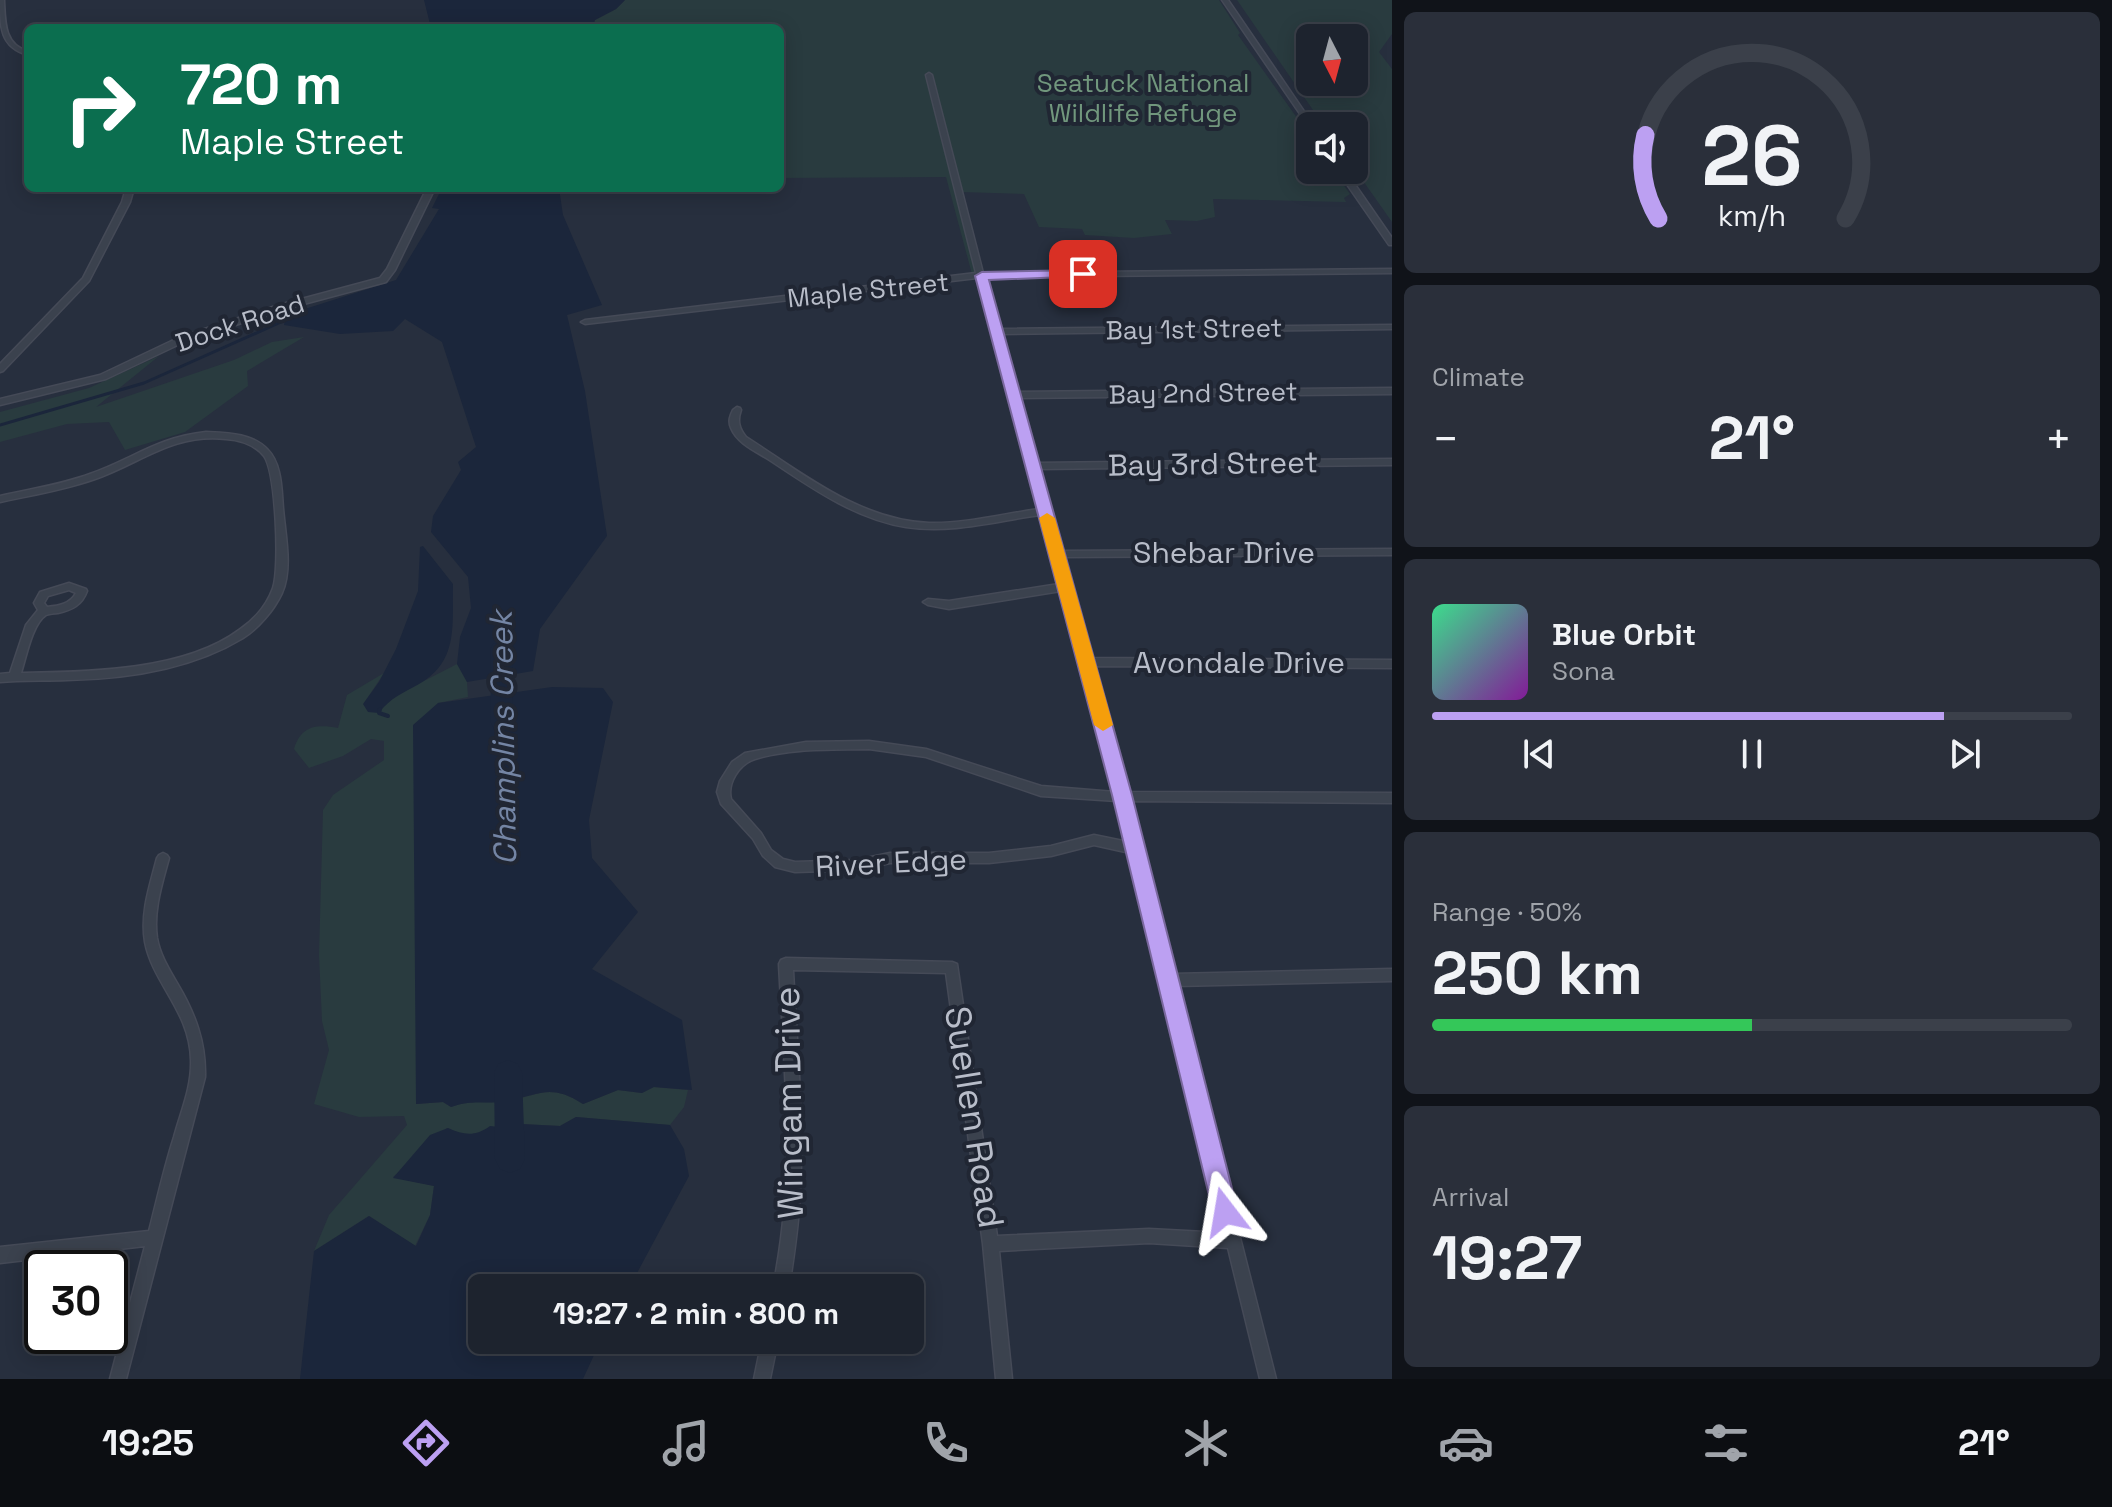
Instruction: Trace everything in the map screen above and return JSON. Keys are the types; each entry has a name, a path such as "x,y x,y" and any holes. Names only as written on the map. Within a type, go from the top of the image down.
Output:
{"street":[{"path":"1,0 5,41 14,50 24,52"},
{"path":"1225,0 1301,112"},
{"path":"929,75 1122,795 1268,1379"},
{"path":"1351,184 1392,243"},
{"path":"0,369 86,279 129,192"},
{"name":"Dock Road","path":"0,402 103,377 183,339 282,307 383,280 429,192"},
{"name":"Maple Street","path":"585,322 982,276 1392,271"},
{"name":"Bay 1st Street","path":"997,332 1392,327"},
{"name":"Bay 2nd Street","path":"1014,395 1392,391"},
{"path":"737,410 732,420 734,429 743,439 867,514 927,526 1045,511"},
{"path":"0,499 93,477 154,445 202,435 248,441 267,452 277,468 281,574 277,592 260,617 211,652 172,664 76,676 0,678"},
{"name":"Bay 3rd Street","path":"1033,466 1392,462"},
{"name":"Shebar Drive","path":"1057,554 1392,552"},
{"path":"928,602 949,605 1065,587"},
{"path":"15,676 31,625 44,611"},
{"name":"Avondale Drive","path":"1087,662 1392,664"},
{"name":"River Edge","path":"1122,795 1041,791 926,753 869,745 806,746 764,751 736,765 723,792 725,801 757,836 767,853 779,863 795,867 845,866 890,858 989,858 1051,851 1094,840 1136,849"},
{"path":"1122,795 1392,798"},
{"path":"118,1379 153,1238 194,1100 199,1070 191,1019 157,962 150,934 150,911 163,858"},
{"name":"Suellen Road","path":"786,964 952,968 991,1244 1149,1236 1232,1241"},
{"name":"Wingam Drive","path":"784,1274 792,1229 795,1177 786,964"},
{"path":"1170,980 1392,975"},
{"path":"0,1255 153,1238"},
{"path":"991,1244 1004,1379"},
{"path":"762,1379 767,1354"}],"green space":[{"name":"Seatuck National Wildlife Refuge","path":"625,0 1219,0 1240,33 1238,35 1296,116 1296,184 1343,184 1350,194 1344,198 1346,202 1213,199 1215,217 1197,221 1165,220 1172,234 1134,238 1085,235 1082,229 1039,227 1024,194 961,192 982,274 973,278 946,177 784,178 784,24 594,24 595,20 616,9"},
{"path":"1237,0 1392,0 1392,34 1379,52 1392,69 1392,222 1365,184 1368,184 1368,112 1314,112 1303,96 1368,96 1368,24 1296,24 1296,85"},
{"path":"304,337 247,371 248,386 185,432 125,450 109,422 67,424 0,442 0,412 89,388 159,356 96,407 234,360 272,342"},
{"path":"457,664 467,682 468,697 438,703 416,1104 443,1102 451,1107 553,1092 583,1104 618,1090 642,1093 653,1087 688,1090 684,1107 670,1125 576,1117 560,1126 497,1126 464,1135 447,1128 393,1177 434,1186 430,1215 415,1246 369,1216 314,1251 329,1215 407,1125 404,1116 359,1117 314,1104 329,1050 322,1021 319,955 323,810 333,795 384,760 384,741 371,739 343,756 309,768 294,749 301,735 310,728 338,728 347,695 384,673 364,703 379,713 389,699"}],"water":[{"path":"424,0 625,0 594,24 430,24"},
{"path":"440,192 560,192 563,215 602,305 567,315 585,391 607,536 540,629 533,671 467,682 457,664 460,637 471,608 468,577 431,532 433,516 461,470 458,462 476,447 442,342 405,319 393,331 340,334 284,325 286,315 396,280 439,209 432,208"},
{"path":"423,546 453,584 451,641 441,664 432,675 392,700 379,713 368,712 363,704 379,682 396,649 418,591 420,547"},
{"path":"552,687 603,688 613,702 589,820 592,858 638,912 592,969 682,1020 692,1090 654,1087 642,1093 618,1090 583,1104 571,1097 544,1092 506,1101 451,1107 443,1102 416,1104 413,725 438,703"},
{"path":"576,1117 670,1125 684,1149 689,1176 636,1274 468,1274 468,1354 595,1354 583,1379 300,1379 314,1251 369,1216 416,1246 430,1215 434,1186 393,1178 430,1135 448,1128 469,1134 490,1126 560,1126"}],"waterway":[{"path":"0,425 144,383 290,318"},
{"name":"Champlins Creek","path":"501,649 502,723"},
{"path":"380,709 379,713 388,716"},
{"name":"Champlins Creek","path":"508,1073 510,1159"}],"slow traffic":[{"path":"1047,518 1103,725"}],"route":[{"path":"1083,274 982,276 1122,795 1225,1212"}]}
